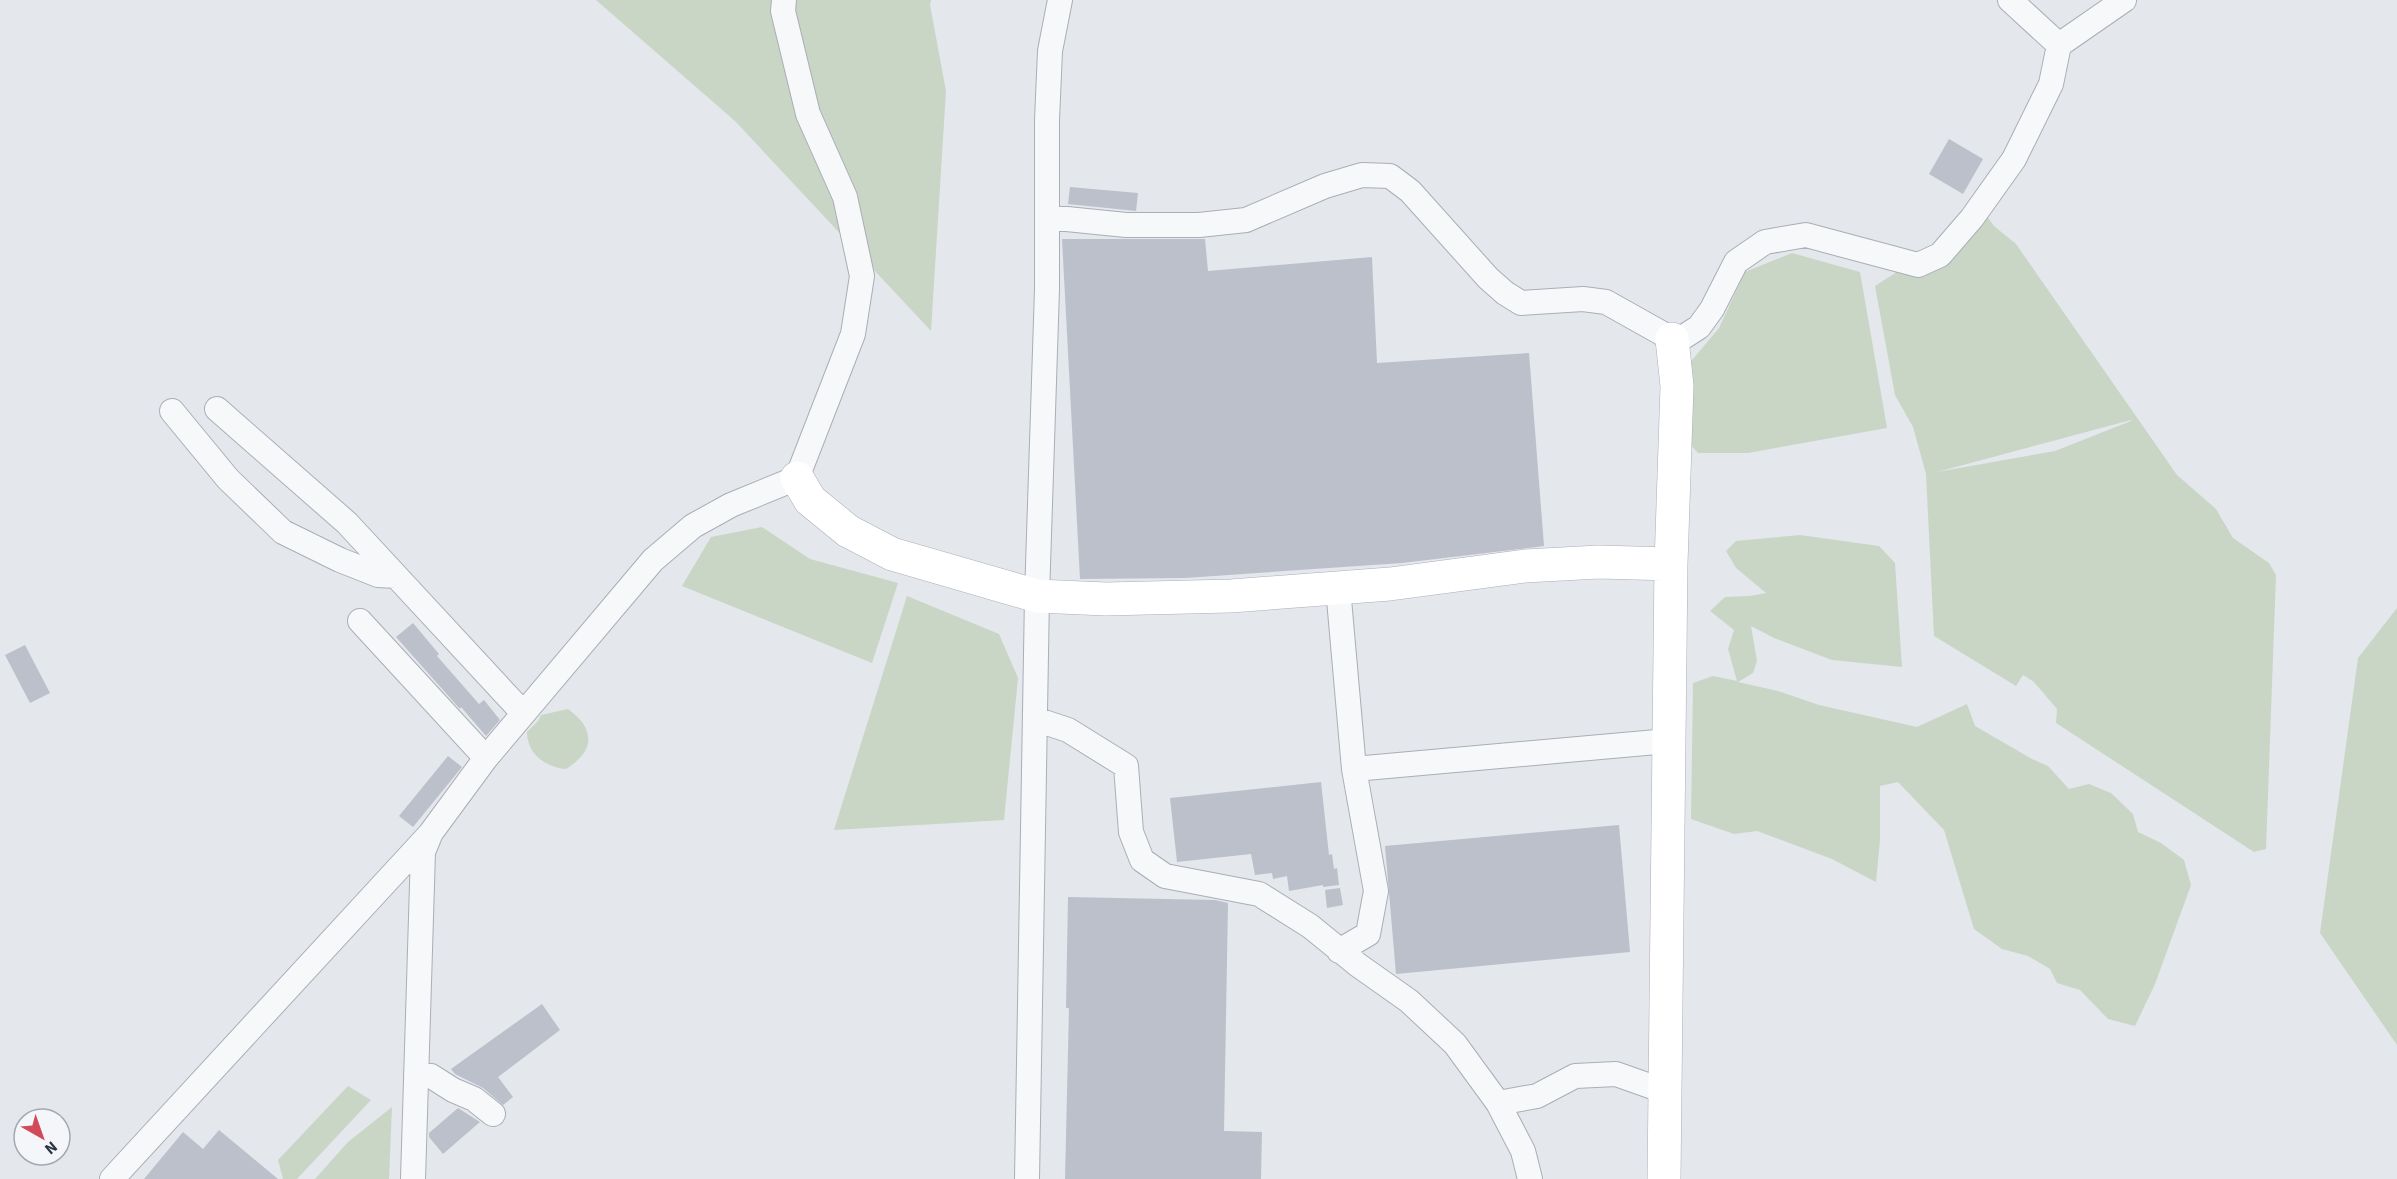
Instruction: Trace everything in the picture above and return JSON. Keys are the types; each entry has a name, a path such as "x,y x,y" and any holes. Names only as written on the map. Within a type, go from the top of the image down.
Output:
{"street":[{"path":"112,1179 430,834 486,758 653,560 693,526 731,505 797,478 853,334 861,276 845,198 808,114 783,11 784,0"},
{"path":"1027,1179 1037,596 1050,51 1060,0"},
{"path":"2010,0 2059,45"},
{"path":"1047,217 1126,225 1199,225 1246,220 1325,186 1362,175 1390,176 1410,191 1488,278 1521,303 1583,298 1606,302 1672,339 1685,336 1699,327 1712,309 1736,262 1765,242 1806,235 1918,265 1940,255 1972,218 2014,159 2051,84 2059,45 2124,0"},
{"path":"1664,1179 1668,741 1677,386 1672,339"},
{"path":"217,409 347,523 524,713"},
{"path":"172,411 228,479 283,532 340,560 378,575 396,576"},
{"path":"797,478 810,500 848,531 892,554 1037,596 1106,599 1231,596 1390,584 1525,566 1599,562 1671,564"},
{"path":"1338,588 1354,769 1376,891 1368,934 1340,951"},
{"path":"360,621 486,758"},
{"path":"1035,719 1068,730 1126,766 1131,832 1142,860 1165,876 1259,894 1310,926 1340,951 1409,1000 1455,1044 1498,1103 1523,1151 1530,1179"},
{"path":"1354,769 1668,741"},
{"path":"413,1179 423,852 430,834"},
{"path":"416,1074 431,1077 474,1099 493,1114"},
{"path":"1498,1103 1537,1096 1575,1076 1616,1074 1664,1090"}],"green space":[{"path":"596,0 931,0 946,91 931,331 735,121"},
{"path":"1986,215 1994,226 2016,244 2177,475 2216,509 2233,538 2269,563 2276,575 2266,849 2254,852 2056,723 2057,709 2034,682 2023,675 2016,686 1934,636 1926,474 1913,427 1895,395 1875,286","holes":["2131,420 2055,451 1937,472"]},
{"path":"1792,253 1860,272 1887,428 1748,453 1698,453 1687,441 1688,365 1719,328 1745,272"},
{"path":"762,527 810,559 898,583 872,663 682,586 711,537"},
{"path":"1800,535 1879,546 1895,563 1902,667 1832,660 1774,638 1751,626 1757,661 1753,673 1738,682 1778,691 1819,705 1917,727 1967,704 1975,726 2048,766 2069,789 2089,784 2111,793 2133,814 2138,832 2161,843 2184,860 2191,885 2155,984 2135,1026 2108,1019 2080,990 2057,983 2050,969 2028,956 2002,949 1974,929 1944,830 1898,782 1880,786 1880,840 1876,882 1832,859 1757,831 1734,834 1691,819 1693,683 1713,676 1737,681 1728,649 1734,630 1710,611 1725,597 1766,593 1736,568 1726,551 1736,541"},
{"path":"907,596 999,634 1018,678 1004,820 834,830"},
{"path":"2397,608 2397,1045 2320,933 2358,658"},
{"path":"568,709 584,724 588,740 582,755 566,769 558,768 539,758 530,747 527,732 541,715"},
{"path":"348,1086 371,1100 297,1179 283,1179 278,1160"},
{"path":"392,1107 389,1179 315,1179 348,1142"}],"building":[{"path":"1949,139 1983,159 1963,194 1929,174"},
{"path":"1070,187 1138,193 1136,211 1068,204"},
{"path":"1062,239 1205,239 1208,271 1372,257 1377,363 1529,353 1544,546 1402,563 1185,578 1080,579"},
{"path":"413,623 439,654 437,656 479,704 484,700 500,720 486,736 396,637"},
{"path":"25,645 50,693 30,703 5,655"},
{"path":"448,756 462,767 413,827 399,816"},
{"path":"1321,782 1329,855 1332,854 1334,869 1337,868 1339,885 1323,887 1323,885 1289,891 1287,876 1273,879 1272,873 1255,875 1251,854 1177,862 1170,798"},
{"path":"1619,825 1630,952 1396,974 1385,846"},
{"path":"1340,888 1343,905 1327,908 1325,890"},
{"path":"1068,897 1215,900 1228,903 1224,1131 1262,1132 1261,1179 1065,1179 1069,1008 1066,1008"},
{"path":"542,1004 560,1030 498,1077 513,1097 503,1105 483,1088 455,1074 451,1069"},
{"path":"458,1108 480,1122 443,1154 429,1137 429,1133"},
{"path":"219,1130 278,1179 144,1179 183,1132 203,1149"}]}
